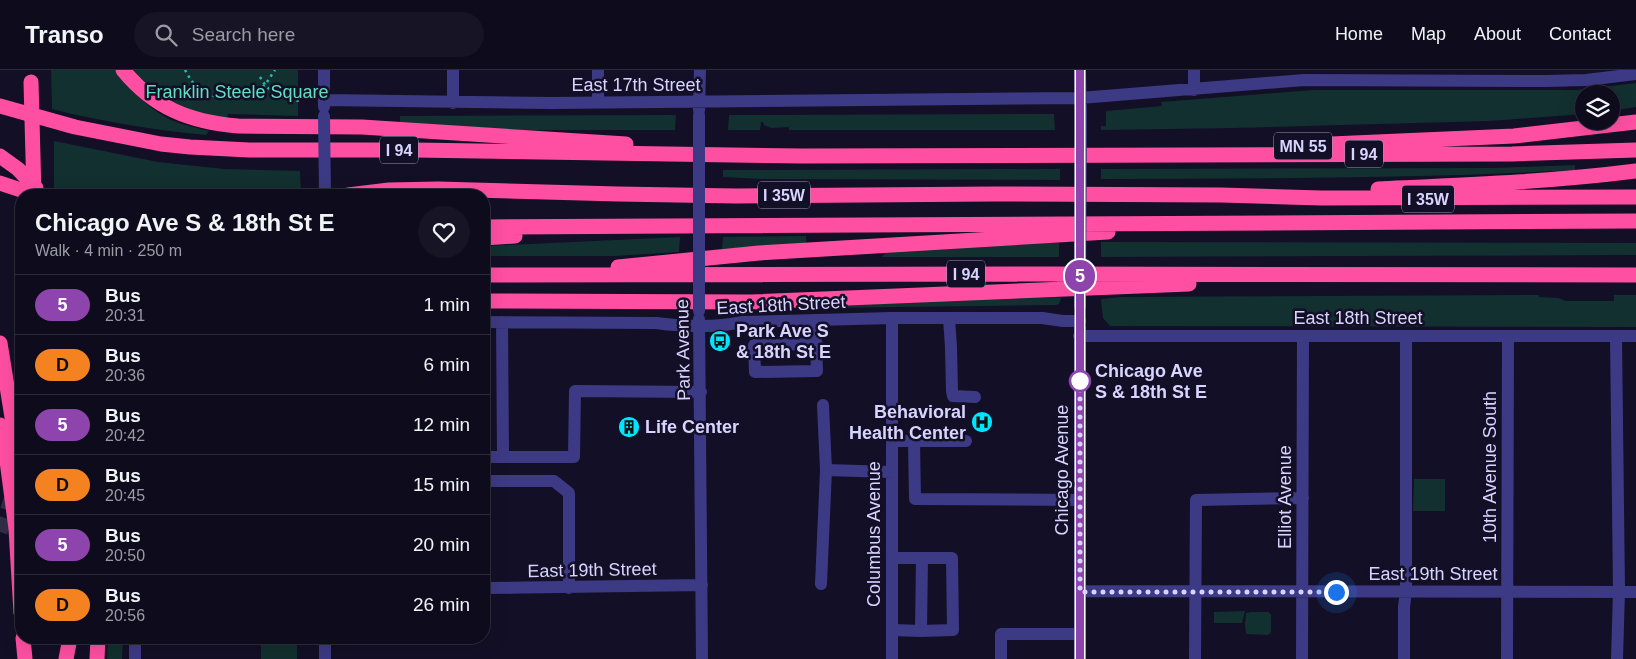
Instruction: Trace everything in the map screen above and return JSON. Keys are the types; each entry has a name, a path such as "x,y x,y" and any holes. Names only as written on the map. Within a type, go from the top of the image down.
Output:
{"highway":[{"path":"123,70 146,94 166,107 194,119 220,124 238,126 362,127 802,156"},
{"path":"31,76 35,189"},
{"name":"I 94","path":"0,106 75,127 161,144 249,150 415,150 802,156 1502,154 1636,150"},
{"name":"MN 55","path":"1092,155 1493,137 1636,122"},
{"path":"0,156 23,173 37,189"},
{"path":"1221,195 1503,184 1636,172"},
{"path":"0,183 18,189"},
{"name":"I 35W","path":"490,190 736,196 995,194 1221,195 1321,198 1636,197"},
{"path":"534,276 759,253 1007,240 1253,222"},
{"name":"I 35W","path":"490,227 1253,222 1635,222"},
{"path":"490,238 679,225"},
{"name":"I 94","path":"490,275 1636,275"},
{"path":"490,301 751,302 1398,276"},
{"path":"0,343 15,437"},
{"path":"0,424 6,453 15,521"},
{"path":"25,644 25,659"},
{"path":"64,644 65,659"},
{"path":"65,659 69,644"},
{"path":"97,659 98,644"}],"street":[{"path":"324,70 325,189"},
{"path":"453,70 453,103"},
{"path":"598,70 598,103"},
{"name":"Park Avenue","path":"700,70 699,311 702,659"},
{"name":"Chicago Avenue","path":"1080,70 1080,659"},
{"path":"1194,70 1194,90"},
{"name":"East 17th Street","path":"324,100 453,103 598,103 699,109 1080,98 1194,90 1304,75 1636,74"},
{"name":"East 18th Street","path":"490,322 656,323 677,326 724,326 743,322 892,318 1042,318 1080,321"},
{"name":"Columbus Avenue","path":"892,318 892,659"},
{"path":"949,318 953,396 976,396"},
{"path":"815,320 817,344 817,371 755,372 754,345 817,344"},
{"path":"502,322 503,457"},
{"name":"East 18th Street","path":"1080,336 1636,336"},
{"name":"Elliot Avenue","path":"1302,659 1303,336"},
{"path":"1404,659 1404,607 1406,592 1406,336"},
{"name":"10th Avenue South","path":"1507,659 1508,336"},
{"path":"1616,336 1619,592 1617,659"},
{"path":"490,457 574,457 575,391 701,392"},
{"path":"821,584 826,470 823,405"},
{"path":"892,441 966,441"},
{"path":"914,441 914,499 1080,500"},
{"path":"826,470 892,472"},
{"path":"490,481 554,481 570,494 569,588"},
{"path":"1195,659 1196,500 1303,498"},
{"path":"892,558 952,558 952,630 892,630"},
{"path":"921,631 922,558"},
{"name":"East 19th Street","path":"490,588 702,585"},
{"name":"East 19th Street","path":"1080,592 1636,592"},
{"path":"1001,659 1001,634 1080,634"},
{"path":"135,644 135,659"},
{"path":"325,644 325,659"}],"path":[{"path":"184,70 192,82 205,93 228,98 246,94 265,85 275,70"},
{"path":"260,77 275,96 301,101"}],"green space":[{"path":"51,70 115,70 140,98 155,110 171,120 209,131 206,135 148,128 109,122 52,109"},
{"name":"Franklin Steele Square","path":"130,70 298,70 298,116 228,114 227,119 188,110 160,96"},
{"path":"1636,83 1636,107 1620,110 1619,85"},
{"path":"1313,90 1575,90 1575,115 1488,121 1101,130 1101,126 1106,126 1106,111 1162,106 1161,102"},
{"path":"1054,114 1055,130 789,130 789,127 771,128 761,122 760,130 728,130 729,115"},
{"path":"676,115 675,130 512,130 400,122 400,116"},
{"path":"54,141 158,162 224,169 300,171 301,189 55,189"},
{"path":"1575,165 1575,170 1456,175 1338,178 1101,179 1101,169 1495,168"},
{"path":"1060,169 1060,180 761,179 723,177 723,170"},
{"path":"806,236 806,243 722,249 723,237"},
{"path":"680,237 679,252 614,256 490,256 490,246"},
{"path":"1101,242 1636,243 1636,255 1101,257"},
{"path":"1059,243 1059,257 881,257 886,253 904,250"},
{"path":"1539,295 1539,297 1558,298 1566,301 1614,301 1614,295 1636,295 1636,327 1110,326 1103,318 1101,299 1120,297"},
{"path":"1035,297 1061,298 1059,304 1056,305 823,308 827,304"},
{"path":"1414,479 1445,479 1445,511 1413,511"},
{"path":"1245,611 1242,623 1214,623 1214,612"},
{"path":"1269,612 1271,615 1271,632 1268,635 1246,634 1246,613"},
{"path":"108,644 123,644 122,659 107,659"},
{"path":"261,644 297,644 297,659 261,659"}],"tunnel":[{"path":"0,532 13,494"}],"bus line":[{"name":"5","path":"1080,70 1080,659"}],"place":[{"name":"Park Ave S & 18th St E","path":"720,341"},
{"name":"Chicago Ave S & 18th St E","path":"1080,381"},
{"name":"Behavioral Health Center","path":"982,422"},
{"name":"Life Center","path":"629,427"}],"route":[{"path":"1080,381 1080,592 1336,592"}]}
